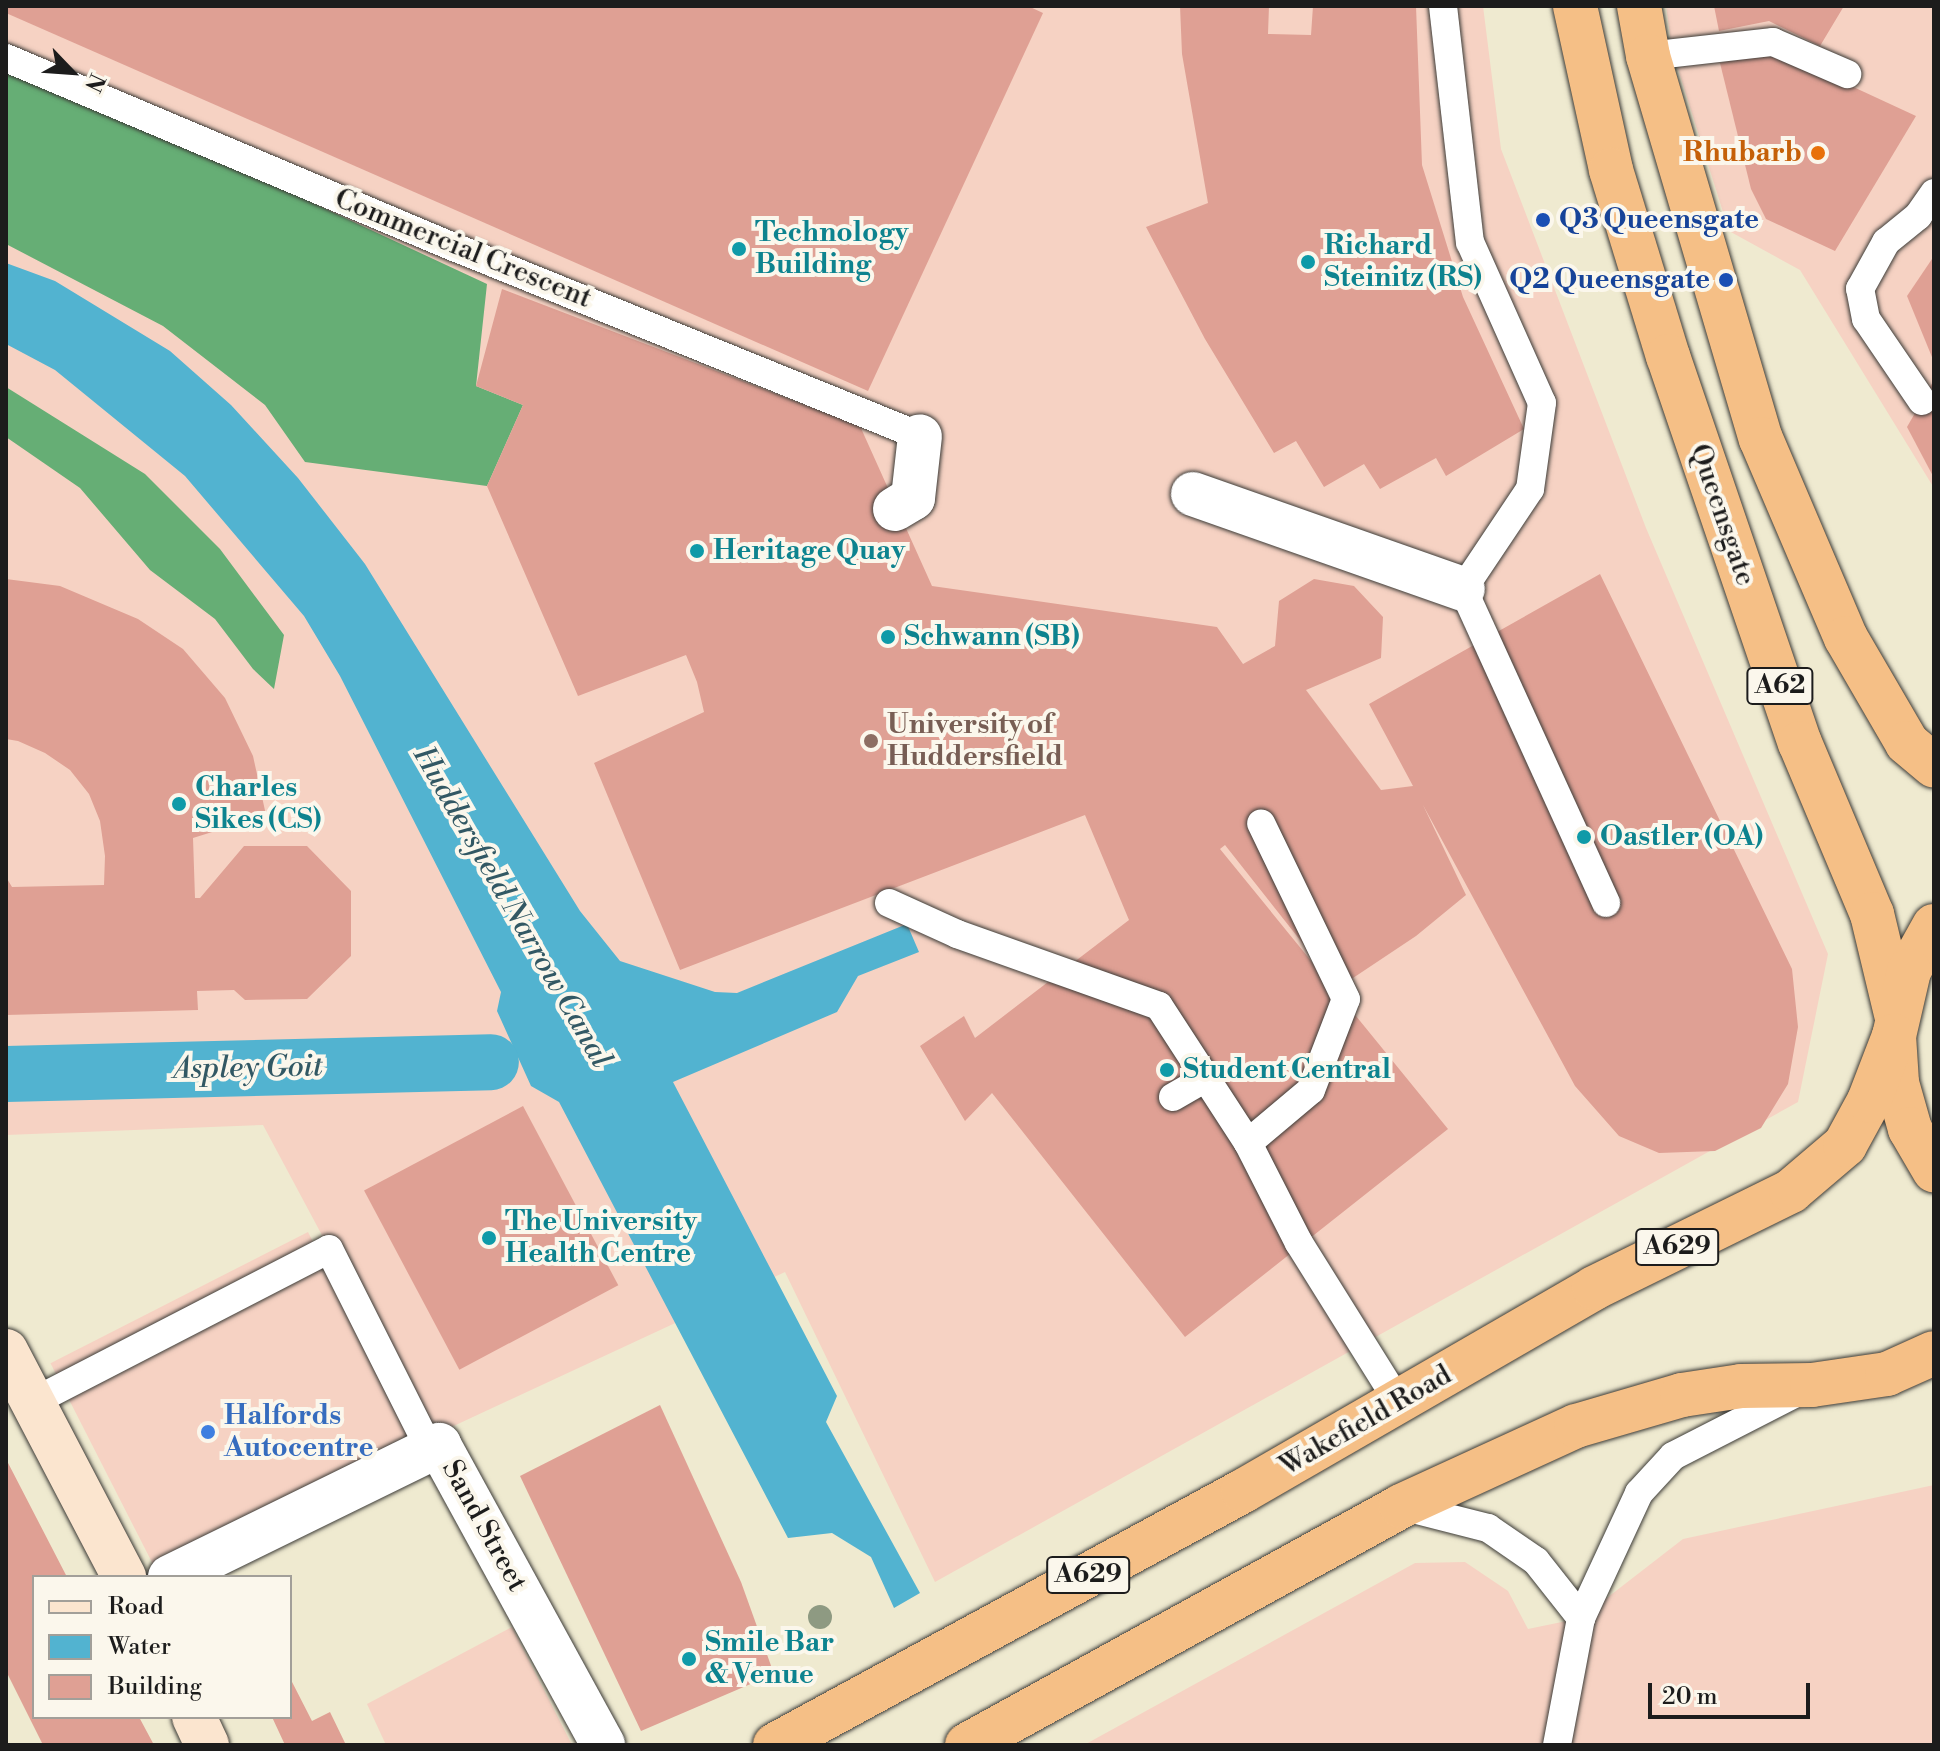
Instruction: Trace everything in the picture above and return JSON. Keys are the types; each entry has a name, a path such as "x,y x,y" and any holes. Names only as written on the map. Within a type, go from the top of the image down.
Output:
{"highway":[{"name":"Queensgate","path":"1575,6 1611,170 1664,342 1800,743 1872,914 1895,1025"},
{"name":"A62","path":"1639,6 1648,56 1761,439 1846,638 1907,743 1934,766"},
{"name":"Wakefield Road","path":"775,1745 1399,1403 1594,1288 1791,1191 1845,1145 1869,1101 1895,1025 1909,971 1934,926"},
{"path":"1895,1025 1897,1083 1910,1129 1934,1170"},
{"path":"1887,1374 1934,1353"},
{"path":"967,1745 1401,1506 1576,1426 1682,1395 1741,1386 1812,1385 1934,1368"}],"main road":[{"path":"6,1351 123,1575"},
{"path":"195,1719 207,1745"}],"street":[{"path":"895,509 913,498 920,436"},
{"path":"1193,494 1463,589"},
{"name":"Sand Street","path":"174,1575 439,1445 603,1745"}],"lane":[{"path":"1443,6 1470,242 1542,403 1530,489 1463,589 1606,903"},
{"path":"1648,56 1773,42 1847,74"},
{"name":"Commercial Crescent","path":"6,58 454,247 920,436"},
{"path":"1922,401 1866,319 1860,289 1886,242 1918,216 1934,193"},
{"path":"1248,1143 1311,1090 1346,999 1261,823"},
{"path":"889,903 957,934 1159,1006 1248,1143 1299,1243 1399,1403"},
{"path":"1173,1097 1206,1078"},
{"path":"33,1402 329,1249 430,1450"},
{"path":"1556,1743 1581,1618 1639,1493 1673,1456 1812,1385"},
{"path":"1401,1506 1488,1528 1536,1561 1581,1618"}],"shaded area":[{"name":"University of Huddersfield","path":"6,6 1483,6 1501,149 1646,528 1828,954 1798,1102 935,1582 785,1272 430,1437 263,1125 6,1135"},
{"path":"1666,6 1934,6 1934,488 1800,270 1729,231 1672,50"},
{"path":"308,1232 415,1441 157,1573 50,1363"},
{"path":"1934,1485 1934,1745 1084,1745 1415,1563 1465,1562 1508,1591 1528,1629 1581,1618 1683,1539"},
{"path":"512,1627 572,1745 386,1745 367,1704"}],"green space":[{"path":"6,60 487,284 476,386 523,405 487,486 305,462 265,405 163,326 6,244"},
{"path":"6,387 145,474 220,549 284,635 274,689 253,669 215,619 150,570 80,488 6,437"}],"water":[{"name":"Huddersfield Narrow Canal","path":"6,263 55,281 170,351 231,405 298,478 365,564 580,911 620,961 715,992 737,993 907,924 919,952 858,976 837,1012 673,1082 837,1396 826,1422 920,1593 894,1608 871,1557 832,1533 788,1538 559,1102 531,1086 497,1011 501,992 340,676 304,616 185,476 55,370 6,344"}],"building":[{"name":"Technology Building","path":"6,6 1028,6 1043,13 868,391 6,13"},
{"name":"Richard Steinitz (RS)","path":"1180,6 1269,6 1268,34 1311,35 1313,6 1416,6 1422,165 1463,297 1524,429 1446,476 1436,458 1380,489 1364,464 1324,487 1296,441 1274,453 1205,339 1146,227 1208,203 1182,54"},
{"path":"1714,6 1844,6 1820,46 1769,21 1719,31"},
{"name":"Rhubarb","path":"1758,51 1808,66 1916,116 1835,251 1766,219 1751,189 1720,63"},
{"path":"1934,256 1934,362 1907,296"},
{"path":"502,289 860,426 932,586 1217,627 1243,664 1275,646 1279,601 1314,579 1354,586 1383,617 1381,658 1306,690 1381,790 1413,786 1369,704 1600,574 1792,969 1798,1027 1788,1084 1761,1128 1715,1151 1659,1153 1619,1136 1575,1086 1423,805 1466,895 1416,936 1338,988 1225,845 1220,849 1448,1129 1185,1337 992,1093 965,1121 920,1046 964,1016 975,1038 1129,920 1085,815 680,970 594,763 704,712 697,682 686,655 578,696 487,486 523,405 476,386"},
{"path":"1934,380 1934,478 1907,427"},
{"name":"Charles Sikes (CS)","path":"6,579 60,586 138,619 183,649 225,698 253,756 266,815 193,838 195,898 200,898 244,846 307,846 351,891 351,956 307,999 245,1000 234,990 197,991 198,1010 6,1015 6,877 12,887 104,885 105,856 100,821 89,794 70,770 45,753 6,739"},
{"name":"The University Health Centre","path":"523,1106 618,1285 459,1370 364,1191"},
{"path":"660,1405 741,1582 774,1674 641,1731 520,1476"},
{"path":"6,1459 66,1575 32,1575 32,1719 140,1719 154,1745 43,1745 6,1671"},
{"path":"292,1682 312,1721 330,1712 346,1745 285,1745 273,1719 292,1719"}],"waterway":[{"name":"Aspley Goit","path":"6,1074 491,1062"}],"place":[{"name":"Rhubarb","path":"1818,153"},
{"name":"Q3 Queensgate","path":"1543,220"},
{"name":"Technology Building","path":"739,249"},
{"name":"Richard Steinitz (RS)","path":"1308,262"},
{"name":"Q2 Queensgate","path":"1726,280"},
{"name":"Heritage Quay","path":"697,551"},
{"name":"Schwann (SB)","path":"888,637"},
{"name":"University of Huddersfield","path":"871,741"},
{"name":"Charles Sikes (CS)","path":"179,804"},
{"name":"Oastler (OA)","path":"1584,837"},
{"name":"Student Central","path":"1167,1070"},
{"name":"The University Health Centre","path":"489,1238"},
{"name":"Halfords Autocentre","path":"208,1432"},
{"name":"Smile Bar & Venue","path":"689,1659"}]}
